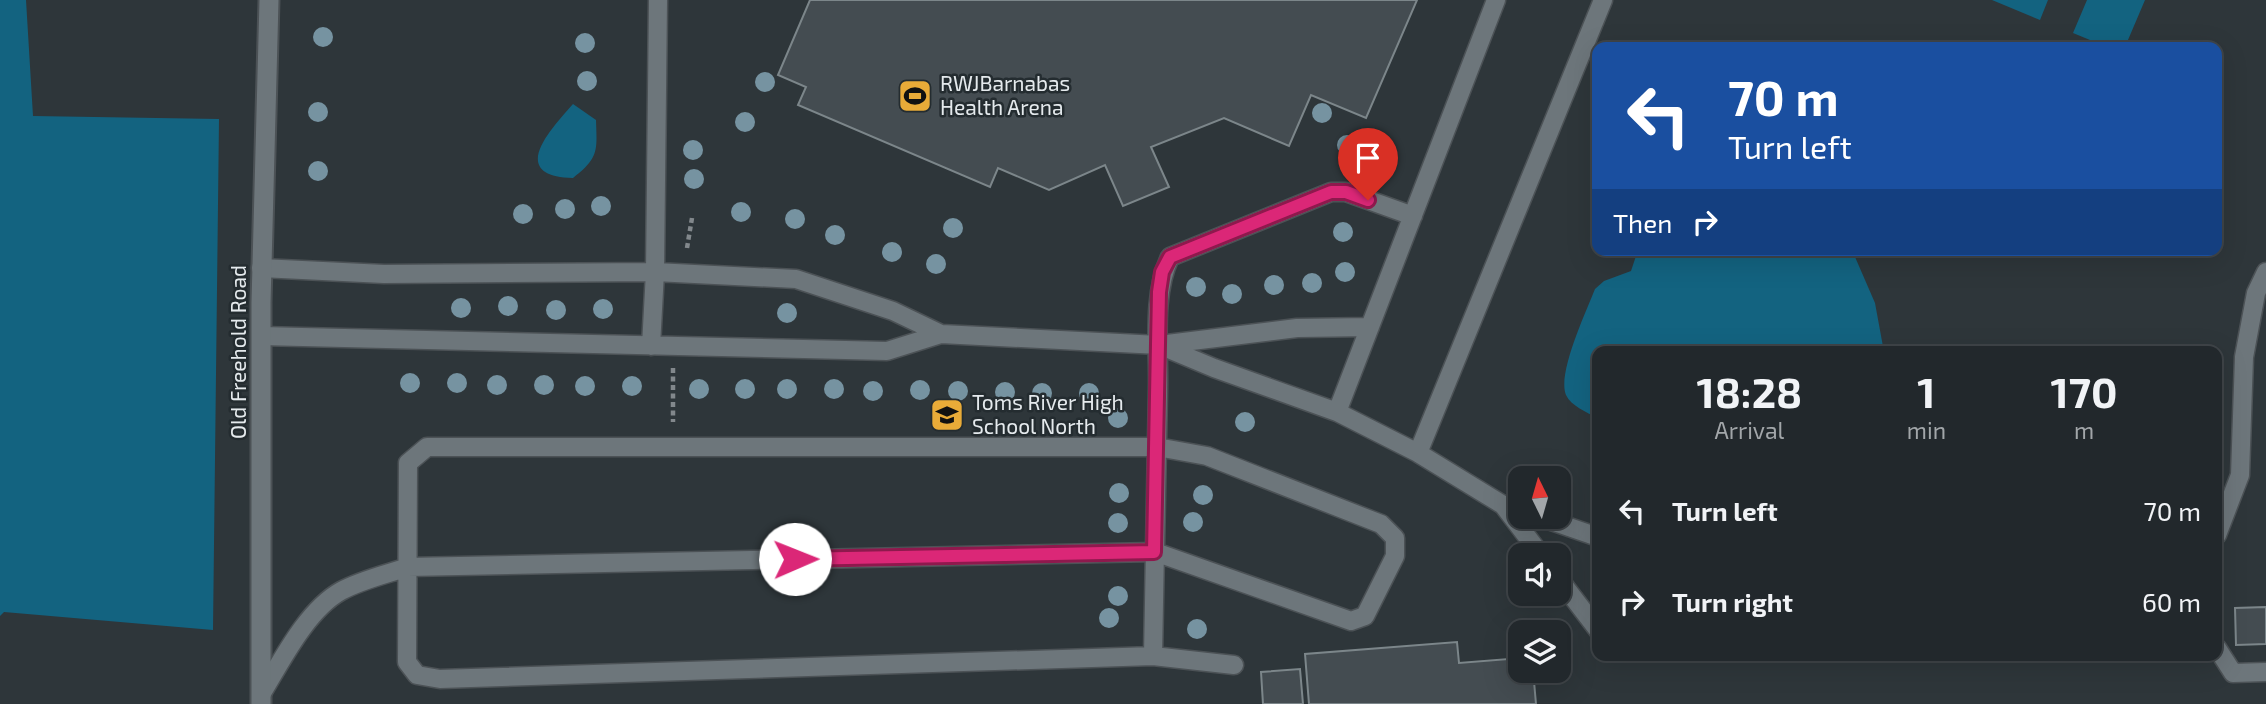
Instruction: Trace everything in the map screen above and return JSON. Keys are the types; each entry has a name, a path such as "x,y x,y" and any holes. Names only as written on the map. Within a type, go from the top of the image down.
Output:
{"main road":[{"name":"Old Freehold Road","path":"262,699 261,268 269,0"}],"lane":[{"path":"651,346 655,272 658,0"},
{"path":"1337,412 1496,0"},
{"path":"1418,453 1603,0"},
{"path":"1153,656 1159,292 1162,272 1170,257 1331,192 1346,192 1413,216"},
{"path":"261,268 384,274 655,272 796,279 893,311 941,334"},
{"path":"2222,522 2240,475 2244,357 2256,293 2266,272"},
{"path":"261,336 887,351 941,334 1159,345 1297,328 1370,327"},
{"path":"1159,345 1214,369 1337,412 1418,453 1508,506"},
{"path":"262,699 299,634 326,601 343,590 408,567 1154,552 1351,621 1365,616 1395,556 1395,538 1381,524 1207,456 1157,447 427,447 408,463 408,567 407,662 417,675 440,679 1153,656 1234,665"},
{"path":"1503,505 1532,543"},
{"path":"1572,528 1592,535"},
{"path":"1571,595 1592,623"},
{"path":"2222,656 2233,673 2266,672"}],"path":[{"path":"673,372 673,401"}],"shaded area":[{"path":"0,0 26,0 33,116 219,119 213,630 4,612 0,616"},
{"path":"1992,0 2048,0 2040,20"},
{"path":"2087,0 2145,0 2127,42 2095,42 2073,33"},
{"path":"573,104 596,120 596,139 592,159 573,178 553,175 542,169 538,161 545,138"},
{"path":"1636,256 1855,256 1875,303 1883,346 1592,346 1592,415 1575,406 1566,395 1564,385 1569,358 1595,289 1604,281 1631,271"}],"building":[{"path":"810,0 1417,0 1366,118 1311,95 1289,146 1224,118 1151,147 1169,187 1123,206 1105,165 1049,190 998,168 990,187 798,105 806,87 778,75"},
{"path":"2266,607 2266,644 2236,645 2235,608"},
{"path":"1457,642 1459,663 1508,659 1508,683 1534,683 1536,704 1309,704 1305,654"},
{"path":"1300,669 1303,704 1263,704 1261,672"}],"place":[{"name":"RWJBarnabas Health Arena","path":"915,96"},
{"name":"Toms River High School North","path":"947,415"}],"route":[{"path":"795,559 1154,552 1159,292 1162,272 1170,257 1331,192 1346,192 1368,200"}]}
